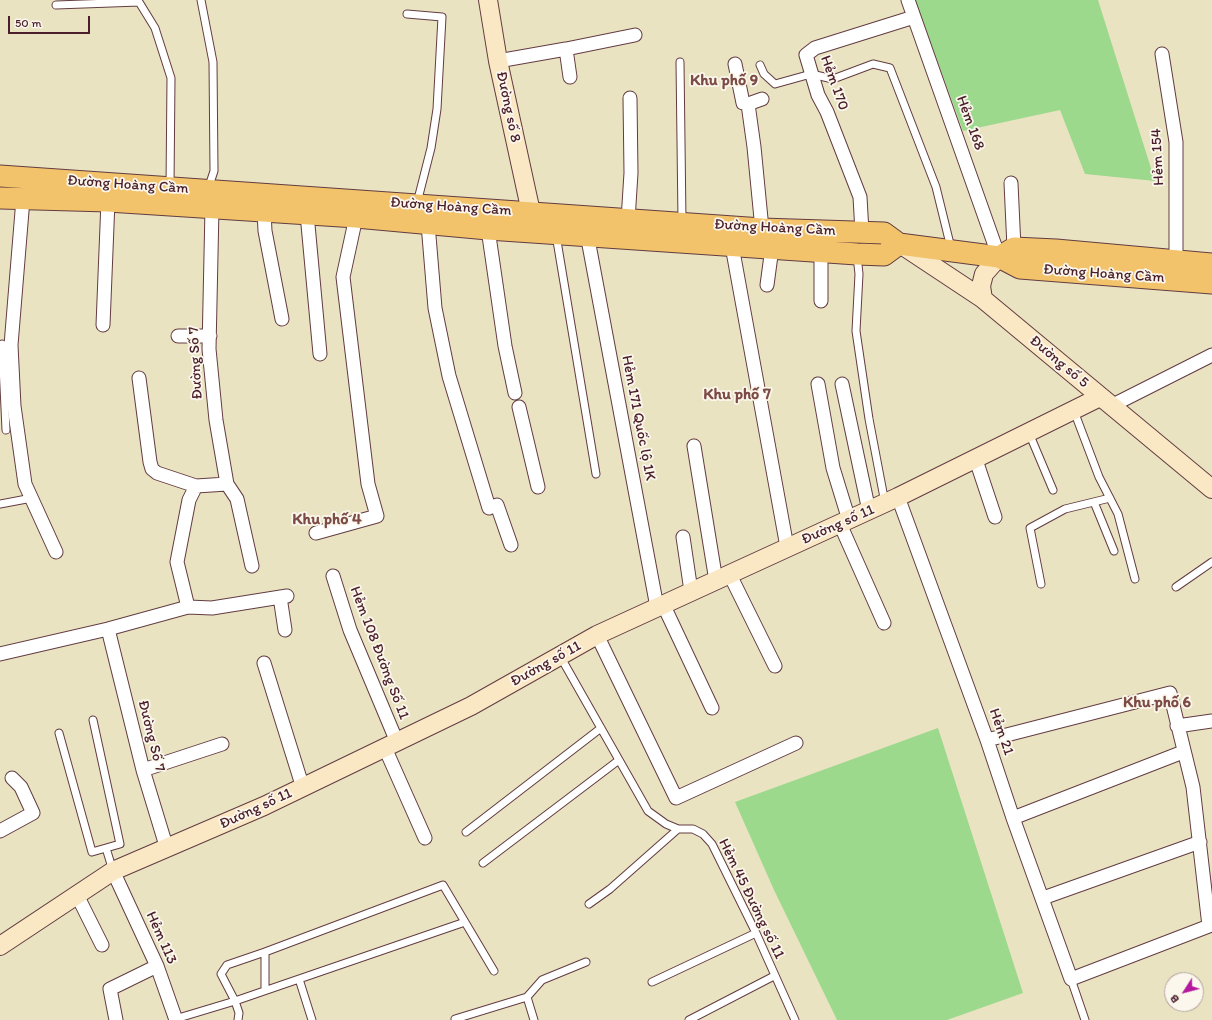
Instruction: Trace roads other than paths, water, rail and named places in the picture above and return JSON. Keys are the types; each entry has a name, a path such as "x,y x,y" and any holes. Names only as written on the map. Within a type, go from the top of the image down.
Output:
{"main road":[{"name":"Đường số 8","path":"488,0 498,61 533,222"},
{"name":"Đường Hoàng Cầm","path":"0,176 170,188 264,211 356,217 488,229 533,222 628,220 762,229 884,233 899,244 951,250 1176,260 1212,264"},
{"name":"Đường Hoàng Cầm","path":"0,198 108,201 210,199 416,205 533,222 556,233 884,255 899,244"},
{"name":"Đường số 5","path":"899,244 983,299 1212,489"},
{"name":"Đường Hoàng Cầm","path":"1006,252 1020,268 1212,283"},
{"path":"983,299 981,286 984,274 1006,252"},
{"name":"Đường số 11","path":"0,946 113,871 167,849 303,788 471,706 597,635 884,504 976,460 1074,410 1105,401"}],"street":[{"name":"Hẻm 168","path":"908,0 1006,252"},
{"name":"Hẻm 170","path":"862,232 860,197 827,112 818,95 806,55 809,51 914,17"},
{"path":"498,61 635,35"},
{"path":"566,49 570,77"},
{"name":"Hẻm 154","path":"1162,54 1176,142 1176,260"},
{"path":"734,64 743,103 748,104 762,99"},
{"path":"628,220 631,173 630,98"},
{"path":"748,104 762,229"},
{"path":"1006,252 1011,183"},
{"path":"23,199 5,344 25,484 56,552"},
{"name":"Đường Số 7","path":"210,199 210,336 216,420 226,484"},
{"path":"103,325 108,201"},
{"path":"264,211 266,231 282,319"},
{"path":"307,214 320,354"},
{"path":"316,533 377,516 368,484 343,277 356,217"},
{"path":"428,224 435,308 449,376 489,508 497,505 511,545"},
{"path":"488,229 505,346 516,393"},
{"name":"Hẻm 171 Quốc lộ 1K","path":"587,234 660,606 712,708"},
{"path":"732,246 787,547"},
{"path":"768,285 772,248"},
{"path":"821,251 821,301"},
{"path":"178,336 210,336"},
{"path":"1105,401 1212,355"},
{"path":"139,378 152,469 157,473 196,486 226,484 237,499 252,566"},
{"path":"818,384 833,468 845,522 884,623"},
{"name":"Hẻm 21","path":"842,384 884,504 987,740 1013,818 1071,979"},
{"path":"519,407 538,487"},
{"path":"694,446 723,578 776,666"},
{"path":"976,460 996,517"},
{"path":"188,607 177,562 189,500 196,486"},
{"path":"683,537 691,591"},
{"name":"Hẻm 108 Đường Số 11","path":"333,576 350,630 425,838"},
{"path":"0,654 108,630 188,607 212,608 284,596 285,630"},
{"name":"Đường Số 7","path":"108,630 143,770 167,849"},
{"path":"597,635 676,798 796,743"},
{"path":"264,663 303,788"},
{"path":"987,740 1170,693 1183,752 1193,787 1209,926 1071,979"},
{"path":"1177,726 1212,720"},
{"path":"143,770 222,744"},
{"path":"1013,818 1183,752"},
{"path":"0,831 33,813 21,787 12,778"},
{"path":"1043,898 1200,842"},
{"name":"Hẻm 113","path":"113,871 157,966 176,1020"},
{"path":"77,895 102,945"},
{"path":"116,1020 110,989 157,966"}],"lane":[{"path":"202,0 214,62 214,171 210,199"},
{"path":"56,5 138,2 155,28 171,78 170,188"},
{"path":"407,14 442,17 436,109 431,148 416,205"},
{"path":"680,62 682,223"},
{"path":"760,65 764,74 775,84 811,74 833,78 873,64 890,68 936,187 951,250"},
{"path":"556,233 596,474"},
{"path":"857,254 859,274 856,331 869,419 884,504"},
{"path":"5,344 6,430"},
{"path":"1074,410 1100,477 1118,514 1135,579"},
{"path":"1029,432 1053,490"},
{"path":"0,504 32,498"},
{"path":"1041,584 1030,528 1065,509 1110,498"},
{"path":"1094,502 1114,551"},
{"path":"1176,587 1212,562"},
{"name":"Hẻm 45 Đường số 11","path":"560,656 648,811 657,819 678,829 693,829 703,834 712,844 756,933 795,1020"},
{"path":"59,732 92,852 120,844 93,720"},
{"path":"466,832 601,728"},
{"path":"483,863 619,760"},
{"path":"589,904 610,889 678,829"},
{"path":"106,848 113,871"},
{"path":"238,1020 239,1012 235,1001 220,974 227,965 443,885 494,971"},
{"path":"176,1020 465,922"},
{"path":"652,982 756,933"},
{"path":"265,952 265,990"},
{"path":"454,1020 527,997 542,980 586,962"},
{"path":"688,1020 774,976"},
{"path":"299,978 312,1020"},
{"path":"1071,979 1086,1020"},
{"path":"527,997 534,1020"}],"district":[{"name":"Khu phố 9","path":"724,81"},
{"name":"Khu phố 7","path":"737,395"},
{"name":"Khu phố 4","path":"327,520"},
{"name":"Khu phố 6","path":"1157,703"}]}
